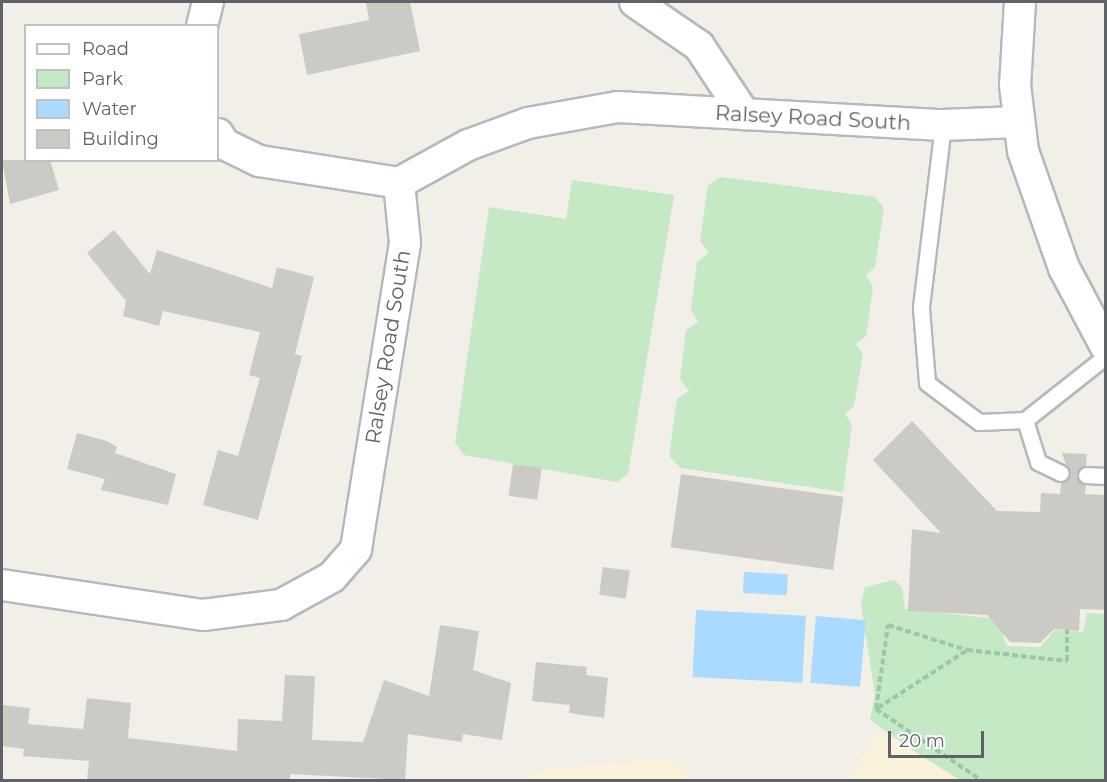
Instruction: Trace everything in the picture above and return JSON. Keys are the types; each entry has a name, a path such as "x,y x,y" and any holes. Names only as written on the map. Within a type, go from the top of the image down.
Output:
{"street":[{"path":"202,24 208,2"},
{"path":"635,2 699,46 744,114"},
{"path":"1020,2 1017,122 1051,238 1106,347"},
{"name":"Ralsey Road South","path":"2,585 203,615 281,605 332,577 356,549 405,243 399,183 468,145 528,123 618,107 942,125 1017,122"},
{"path":"219,136 224,144 259,161 399,183"}],"lane":[{"path":"942,125 921,308 927,383 979,422 1025,420 1106,356"},
{"path":"1025,420 1038,462 1061,473"},
{"path":"1086,475 1106,476"}],"path":[{"path":"876,709 888,625 967,650 1067,661 1068,630"},
{"path":"876,709 967,650"},
{"path":"876,709 981,780"}],"green space":[{"path":"721,177 875,197 884,208 875,267 866,275 873,287 866,336 856,344 863,354 854,406 845,414 852,425 843,492 681,468 669,456 677,399 689,391 680,379 686,330 698,322 691,310 697,262 709,253 700,241 708,185"},
{"path":"572,180 674,195 628,474 617,482 464,455 455,443 489,207 566,219"},
{"path":"894,580 902,587 905,609 997,619 1007,646 1040,647 1055,630 1083,632 1087,613 1105,614 1105,780 956,780 870,720 875,695 861,604 865,587"}],"sand":[{"path":"878,729 960,780 849,780"},
{"path":"672,760 693,780 518,780 549,768"}],"water":[{"path":"744,572 788,574 787,595 743,593"},
{"path":"696,610 806,616 802,683 692,677"},
{"path":"816,616 866,620 860,687 810,683"}],"building":[{"path":"366,2 410,2 420,51 307,75 299,34 369,20"},
{"path":"2,160 51,162 59,190 10,204"},
{"path":"114,230 150,274 157,250 272,288 277,267 314,277 295,354 302,356 258,520 203,505 218,450 238,456 260,378 249,375 260,332 163,311 159,326 123,316 126,301 87,253"},
{"path":"912,421 997,511 1040,512 1041,493 1060,494 1061,483 1070,477 1062,453 1087,454 1086,465 1076,475 1086,485 1085,494 1104,495 1106,610 1080,609 1079,631 1054,629 1040,643 1010,642 987,615 908,611 912,529 941,533 873,460"},
{"path":"77,433 107,441 117,447 115,453 176,474 168,505 101,490 105,479 67,469"},
{"path":"513,464 542,468 537,500 509,496"},
{"path":"681,474 843,497 833,570 671,547"},
{"path":"603,567 630,571 626,598 599,595"},
{"path":"440,625 479,631 473,670 511,683 502,740 463,734 462,742 408,734 405,780 290,774 290,780 87,780 89,761 23,756 24,749 2,746 2,705 30,708 28,724 83,729 87,698 131,703 128,738 237,751 238,719 282,721 285,675 315,676 312,740 363,742 384,680 429,696"},
{"path":"536,662 587,667 586,675 608,678 604,718 569,713 570,705 532,701"}]}
